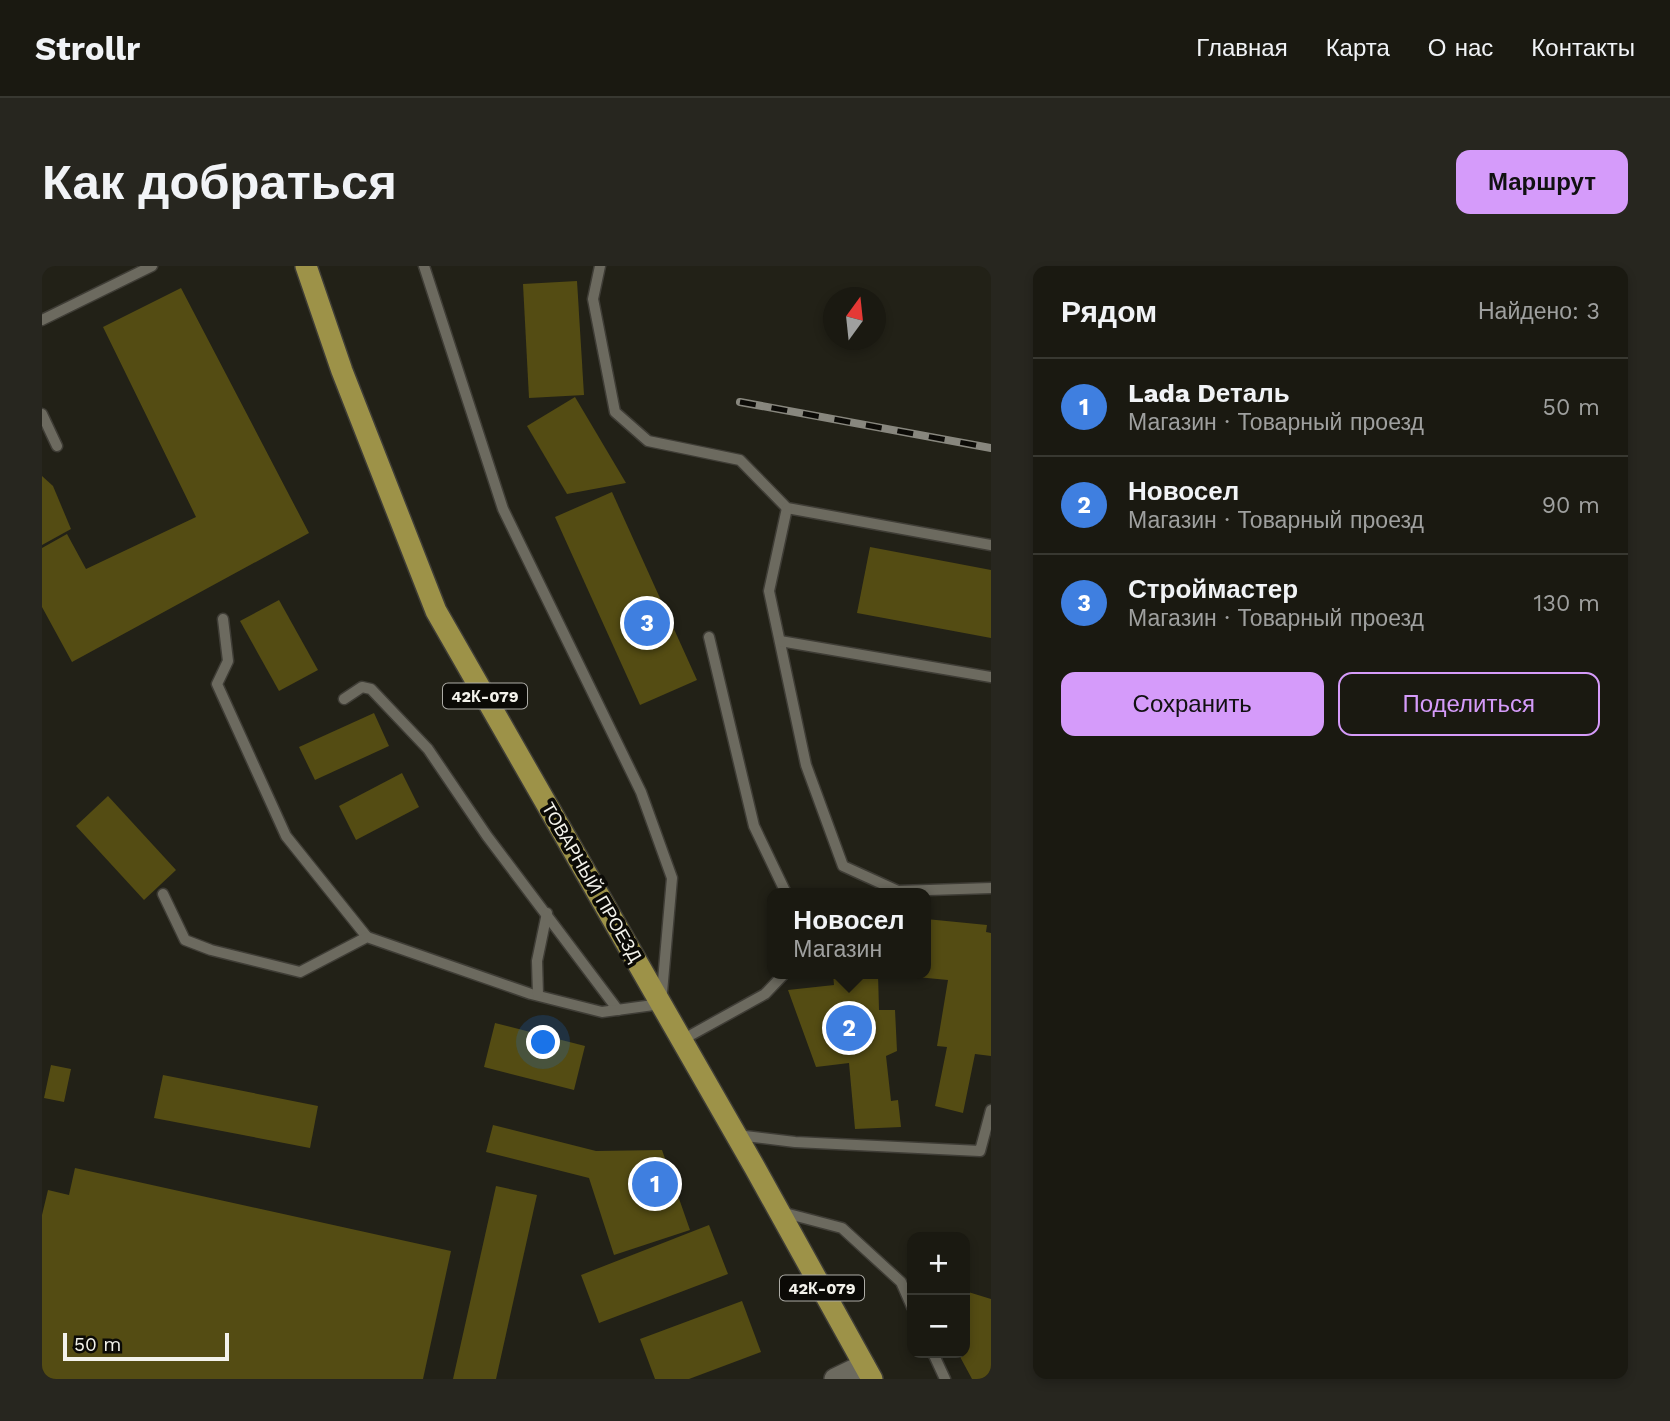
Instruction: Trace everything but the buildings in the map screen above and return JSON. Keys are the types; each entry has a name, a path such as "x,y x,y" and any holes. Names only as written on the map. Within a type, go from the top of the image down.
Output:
{"main road":[{"name":"ТОВАРНЫЙ ПРОЕЗД","path":"306,266 342,371 436,611 780,1212 868,1372"}],"street":[{"path":"835,1379 868,1372"}],"lane":[{"path":"42,320 152,266"},
{"path":"223,619 228,661 217,684 286,836 367,937 538,995 602,1012 661,1004 672,878 641,792 503,509 424,266"},
{"path":"600,266 593,299 615,412 648,441 740,460 787,508 991,545"},
{"path":"42,414 57,446"},
{"path":"787,508 769,591 806,765 843,866 891,888"},
{"path":"709,637 754,826 784,888"},
{"path":"780,641 991,677"},
{"path":"344,699 362,687 371,689 428,749 487,836 618,1010"},
{"path":"931,890 991,888"},
{"path":"163,894 185,940 211,950 300,972 367,937"},
{"path":"538,995 537,961 547,913"},
{"path":"682,1040 765,994 779,979"},
{"path":"736,1135 795,1142 980,1151 991,1110"},
{"path":"780,1212 842,1228 901,1282 907,1296"},
{"path":"935,1358 945,1379"}],"railway":[{"path":"740,402 991,448"}],"place":[{"name":"Строймастер","path":"647,623"},
{"name":"Новосел","path":"849,1028"},
{"name":"Lada Dеталь","path":"655,1184"}]}
